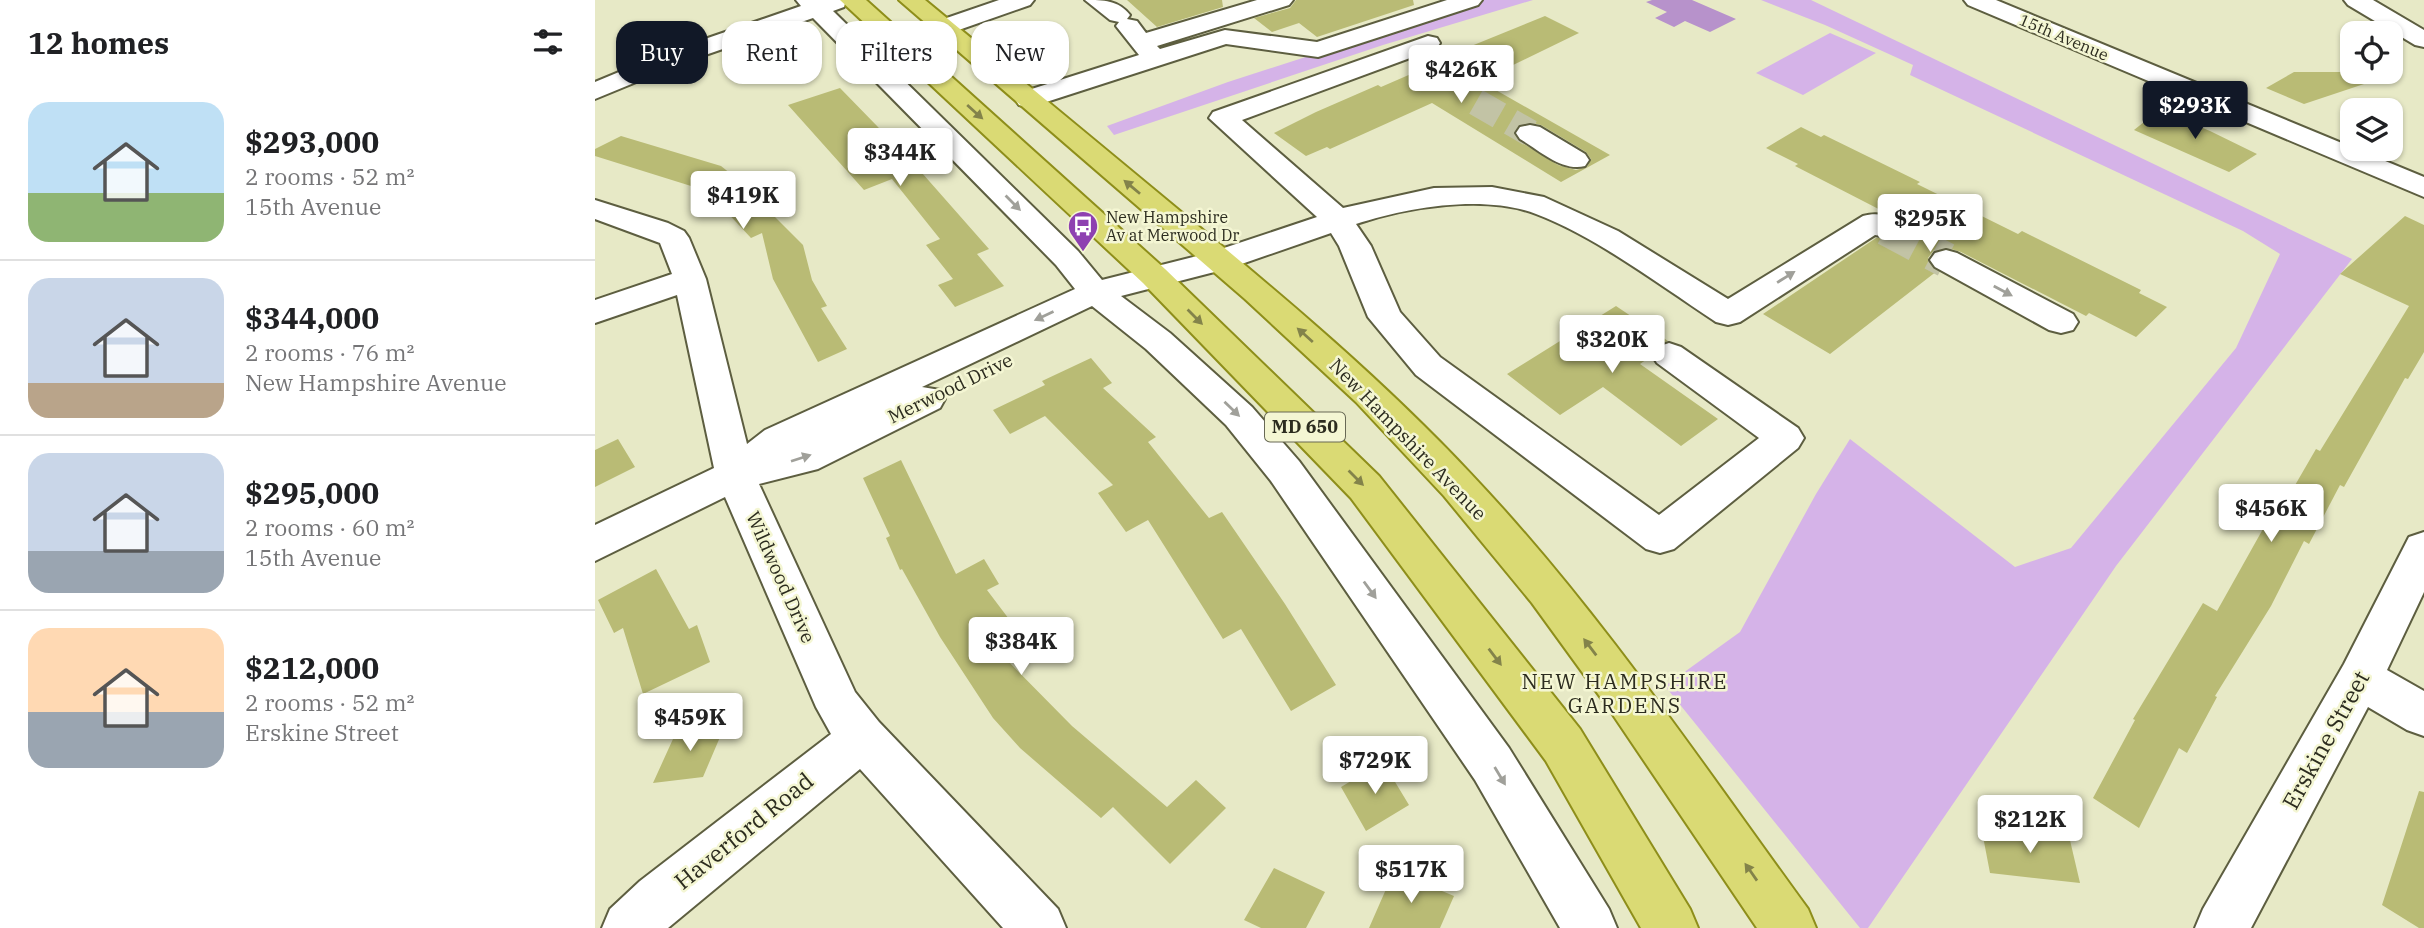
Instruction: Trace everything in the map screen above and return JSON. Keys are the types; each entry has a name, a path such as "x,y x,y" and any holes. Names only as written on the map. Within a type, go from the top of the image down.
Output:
{"main road":[{"path":"875,0 899,21"},
{"name":"New Hampshire Avenue","path":"911,0 937,21"},
{"name":"MD 650","path":"830,2 1154,276 1365,487 1563,745 1671,928"},
{"name":"New Hampshire Avenue","path":"957,38 1219,261 1369,393 1458,485 1547,590 1625,694 1789,928"}],"street":[{"path":"957,22 1022,0"},
{"path":"1097,0 1135,35 1226,37 1318,50 1471,0"},
{"path":"1028,99 1135,35 1281,0"},
{"path":"2356,0 2424,40"},
{"name":"15th Avenue","path":"1980,1 2424,188"},
{"path":"595,91 688,53 830,2 1105,300 1158,341 1239,416 1285,471 1492,764 1590,928"},
{"path":"1428,43 1223,118 1339,221 1356,246 1385,317 1427,366 1660,537 1785,438 1669,355"},
{"path":"1530,133 1575,160"},
{"name":"Merwood Drive","path":"595,544 735,475 804,459 1154,276 1219,261 1368,210 1434,197 1492,196 1544,206 1607,238 1728,314 1874,222 1886,228"},
{"name":"Wildwood Drive","path":"595,209 657,230 673,239 690,279 735,475 839,707 862,738 1039,928"},
{"path":"1946,260 2061,322"},
{"path":"595,312 690,279"},
{"name":"Erskine Street","path":"2222,928 2361,678 2424,549"},
{"path":"2361,678 2424,715"},
{"name":"Haverford Road","path":"629,928 659,900 862,738"}],"shaded area":[{"path":"1482,0 1533,0 1383,45 1114,135 1107,126 1228,82"},
{"path":"1692,0 1736,19 1710,32 1685,21 1674,27 1655,18 1667,12 1646,2"},
{"path":"1761,0 1811,0 2352,259 2116,566 1868,928 1860,928 1665,686 1740,632 1816,494 1850,439 2015,567 2071,548 2236,348 2280,254 2243,231 1910,75 1913,65 1825,25"},
{"path":"1830,33 1876,53 1803,95 1756,73"}],"building":[{"path":"1127,0 1222,0 1223,7 1157,27"},
{"path":"1296,0 1413,0 1414,5 1317,37 1299,23 1272,32 1254,18 1290,8"},
{"path":"1545,16 1579,33 1480,81 1610,155 1561,182 1432,103 1330,149 1327,147 1306,156 1274,133 1378,85 1381,87 1457,54 1454,53","holes":["1529,122 1541,125 1586,152 1591,159 1587,167 1576,170 1558,165 1519,141 1514,132 1519,124"]},
{"path":"2294,72 2340,72 2340,84 2364,84 2304,104 2266,88"},
{"path":"840,88 915,165 989,249 977,254 1004,286 955,307 938,285 953,279 926,245 940,239 892,179 864,190 788,105"},
{"path":"2159,110 2257,154 2229,172 2134,130"},
{"path":"1801,127 1821,137 1824,135 1920,182 1917,184 2018,234 2022,231 2141,290 2139,293 2167,307 2136,337 2089,313 2086,316 1961,252 1945,247 1934,250 1928,258 1937,271 1830,354 1763,314 1876,238 1897,238 1903,226 1898,219 1795,166 1798,164 1766,148"},
{"path":"621,136 721,166 756,194 753,195 803,245 812,280 827,306 821,308 847,349 818,362 773,279 762,233 751,238 707,191 595,156 595,149"},
{"path":"2405,216 2424,225 2424,352 2408,379 2405,378 2344,487 2340,485 2309,544 2304,541 2271,606 2215,696 2217,697 2187,753 2179,748 2139,828 2093,798 2135,720 2133,719 2203,603 2217,611 2268,520 2273,523 2316,449 2320,451 2409,306 2340,274"},
{"path":"1616,306 1668,341 1655,346 1650,357 1640,364 1718,419 1681,446 1603,387 1560,415 1507,374"},
{"path":"1091,358 1112,383 1103,388 1156,437 1148,442 1209,518 1222,512 1336,685 1291,711 1241,629 1223,639 1148,520 1126,532 1098,493 1113,485 1045,416 1010,434 993,410 1045,385 1042,381"},
{"path":"618,439 635,467 595,487 595,450"},
{"path":"901,460 956,574 984,559 999,584 987,590 1030,647 1008,661 1072,726 1167,807 1196,780 1226,808 1170,864 1113,807 1101,818 1020,748 993,718 940,637 902,569 900,570 886,538 890,536 863,478"},
{"path":"656,569 689,629 697,625 710,662 643,694 623,628 614,633 598,600"},
{"path":"726,723 703,777 653,783 678,728"},
{"path":"1383,762 1409,805 1366,831 1341,787"},
{"path":"2419,791 2424,792 2424,928 2419,928 2382,905"},
{"path":"1981,826 2069,836 2080,883 1990,873"},
{"path":"1274,868 1325,892 1306,928 1261,928 1244,920"},
{"path":"1394,871 1454,896 1440,928 1369,928"}],"tunnel":[{"path":"1476,102 1530,133"},
{"path":"1886,228 1946,260"}],"place":[{"name":"New Hampshire Av at Merwood Dr","path":"1083,253"}],"district":[{"name":"NEW HAMPSHIRE GARDENS","path":"1625,694"}]}
